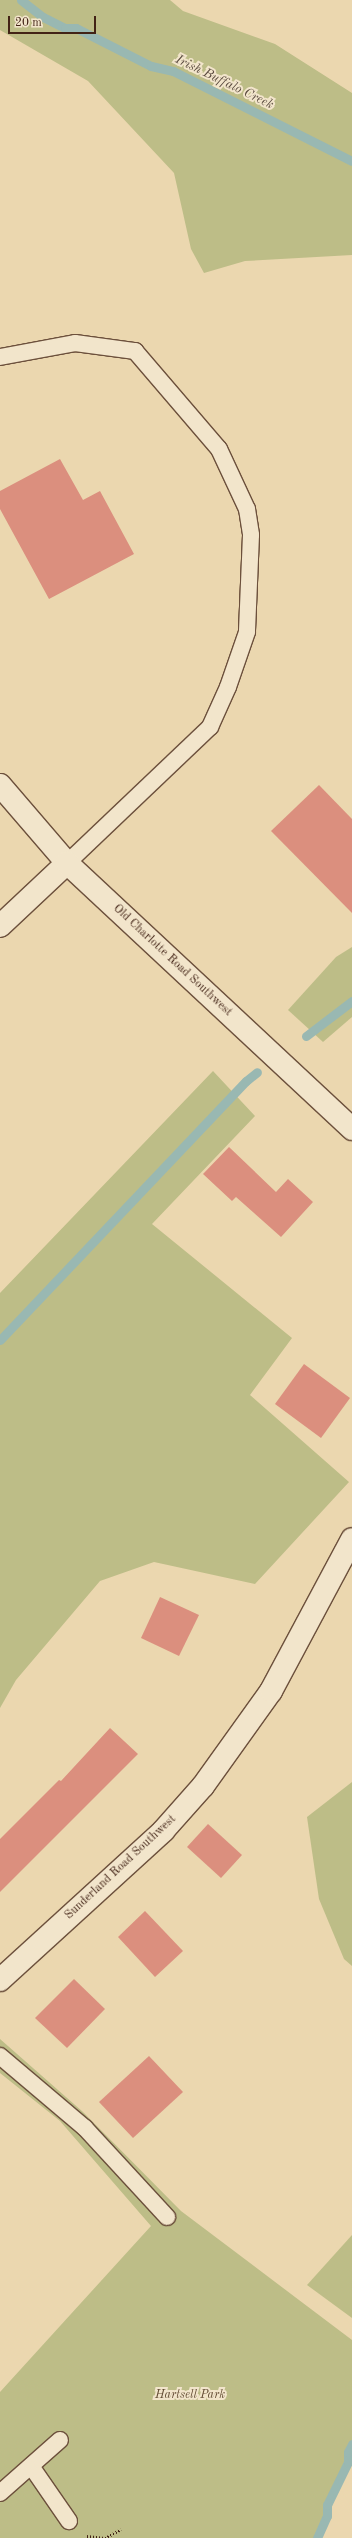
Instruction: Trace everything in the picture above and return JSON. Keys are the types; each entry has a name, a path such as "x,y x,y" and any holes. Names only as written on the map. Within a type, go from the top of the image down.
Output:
{"street":[{"name":"Old Charlotte Road Southwest","path":"0,785 67,863 352,1129"},
{"path":"0,926 67,863"},
{"name":"Sunderland Road Southwest","path":"0,1980 163,1831 203,1786 271,1691 352,1539"}],"lane":[{"path":"0,357 75,343 135,351 219,449 247,508 251,534 247,632 228,687 210,727 67,863"},
{"path":"0,2056 85,2128 167,2217"},
{"path":"0,2493 60,2440"},
{"path":"31,2466 69,2521"}],"path":[{"path":"69,2521 85,2536 105,2538 121,2529"}],"green space":[{"path":"0,0 170,0 183,11 275,44 352,93 352,255 245,261 204,273 191,249 174,173 88,81 0,30"},
{"path":"352,947 352,1017 323,1042 288,1010 336,957"},
{"path":"213,1071 255,1116 152,1224 292,1338 250,1395 349,1482 255,1584 154,1562 100,1581 16,1680 0,1708 0,1293"},
{"path":"352,1782 352,1966 344,1959 319,1899 307,1817"},
{"name":"Hartsell Park","path":"0,2039 83,2112 181,2211 352,2340 352,2444 348,2452 348,2462 327,2505 327,2516 317,2538 0,2538 0,2392 151,2226 60,2121 0,2073"},
{"path":"352,2235 352,2318 307,2285"}],"building":[{"path":"60,459 83,500 100,491 134,554 49,599 0,509 0,491"},
{"path":"319,785 352,819 352,913 271,831"},
{"path":"229,1147 276,1192 288,1179 313,1202 281,1237 236,1197 232,1201 203,1174"},
{"path":"304,1364 350,1398 321,1438 275,1404"},
{"path":"160,1597 199,1615 179,1656 141,1638"},
{"path":"110,1728 138,1754 0,1892 0,1839 59,1780 61,1781"},
{"path":"208,1824 242,1855 221,1878 187,1847"},
{"path":"145,1911 183,1951 155,1977 118,1937"},
{"path":"74,1979 105,2009 67,2048 35,2018"},
{"path":"149,2056 183,2092 133,2138 99,2102"}],"waterway":[{"name":"Irish Buffalo Creek","path":"21,0 43,17 65,28 76,28 151,66 173,71 352,161"},
{"path":"306,1036 352,1001"},
{"path":"0,1340 246,1081 257,1072"},
{"path":"317,2538 327,2516 327,2505 348,2462 348,2452 352,2444"}]}
